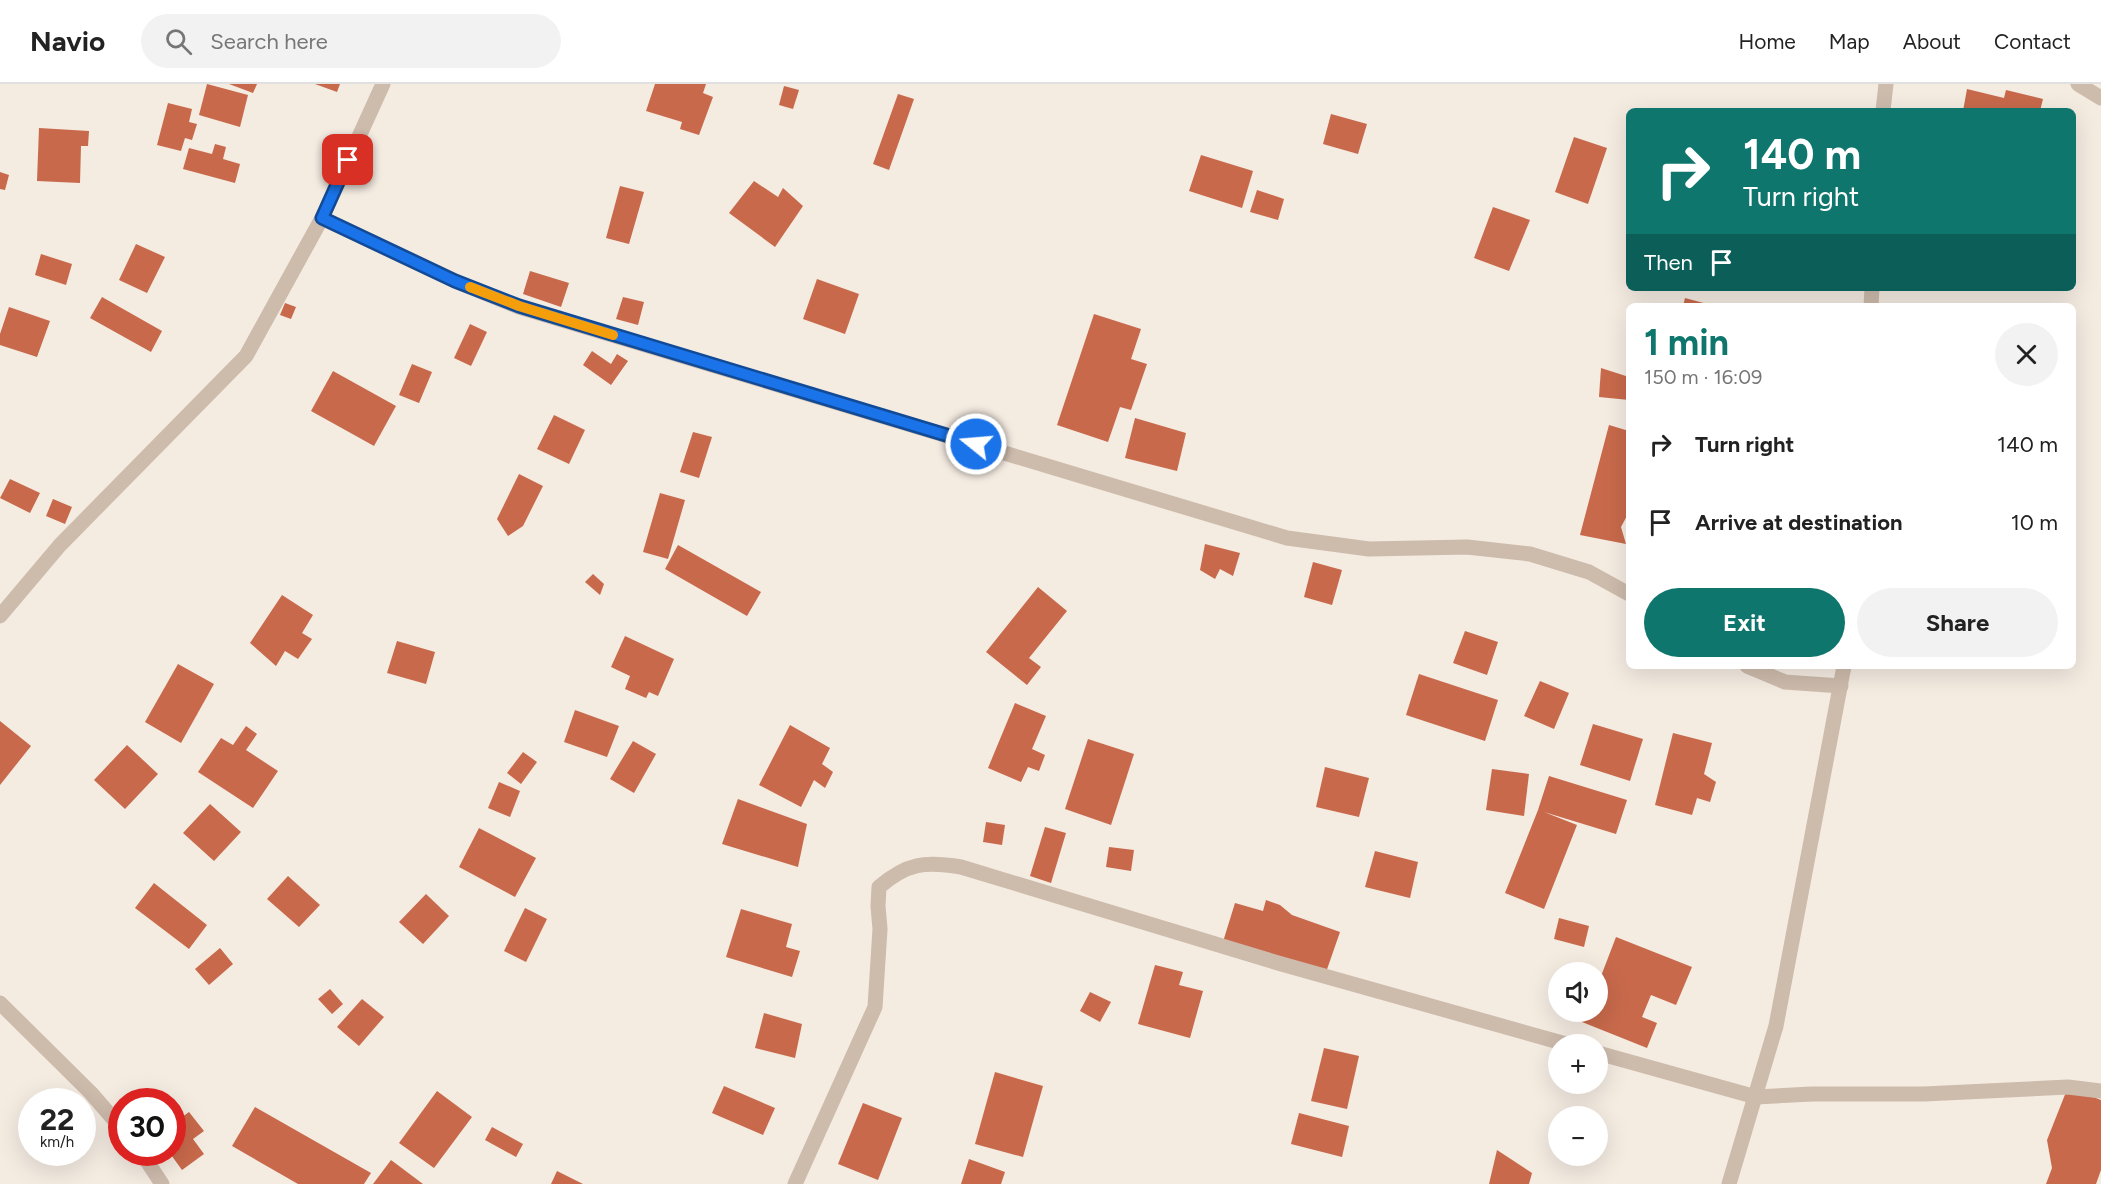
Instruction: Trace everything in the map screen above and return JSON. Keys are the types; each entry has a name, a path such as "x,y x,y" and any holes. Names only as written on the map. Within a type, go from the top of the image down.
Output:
{"street":[{"path":"0,616 60,545 246,356 322,218 383,84"},
{"path":"1883,108 1886,84"},
{"path":"2078,84 2101,98"},
{"path":"322,218 455,281 519,306 1287,538 1369,549 1467,547 1530,554 1589,572 1626,592"},
{"path":"1754,669 1785,682 1842,686"},
{"path":"1729,1184 1776,1026 1844,669"},
{"path":"795,1184 875,1007 880,929 879,887 894,875 912,866 935,862 961,867 1278,963 1548,1039"},
{"path":"0,1003 108,1113"},
{"path":"1608,1056 1756,1097 1812,1094 1924,1094 2068,1088 2101,1092"},
{"path":"150,1166 162,1184"}],"building":[{"path":"207,84 248,95 240,127 199,115"},
{"path":"229,84 257,84 253,93"},
{"path":"315,84 340,84 337,92"},
{"path":"655,84 706,84 703,93 713,97 699,135 680,129 682,122 646,111"},
{"path":"784,86 799,90 793,109 779,105"},
{"path":"1967,89 2004,98 2006,90 2043,99 2041,108 1964,108"},
{"path":"898,94 914,99 889,170 873,164"},
{"path":"168,103 192,109 189,122 197,124 192,140 185,138 181,151 157,145"},
{"path":"1331,114 1367,124 1358,154 1323,144"},
{"path":"39,128 89,131 88,146 81,146 80,183 37,181"},
{"path":"1574,137 1607,148 1588,204 1555,192"},
{"path":"215,144 226,147 223,159 240,164 235,183 183,169 189,148 212,154"},
{"path":"1201,155 1253,171 1242,208 1189,191"},
{"path":"0,172 9,175 5,190 0,189"},
{"path":"754,181 778,197 783,188 803,206 775,247 729,213"},
{"path":"620,186 644,192 629,244 606,238"},
{"path":"1257,190 1284,199 1278,220 1250,212"},
{"path":"1493,207 1530,220 1509,271 1474,258"},
{"path":"136,244 165,257 147,293 119,280"},
{"path":"41,254 72,264 66,285 35,275"},
{"path":"530,271 569,283 561,307 523,294"},
{"path":"817,279 859,294 845,334 803,319"},
{"path":"102,297 162,331 151,352 90,318"},
{"path":"623,297 644,302 638,325 616,319"},
{"path":"1685,298 1704,303 1684,303"},
{"path":"285,303 296,307 291,319 280,315"},
{"path":"9,307 50,321 37,357 0,345 0,334"},
{"path":"1094,314 1141,329 1131,359 1147,364 1131,410 1120,407 1108,442 1057,425"},
{"path":"470,324 487,332 471,366 454,358"},
{"path":"592,351 611,364 617,354 628,361 611,385 583,365"},
{"path":"412,364 432,372 419,403 399,395"},
{"path":"1601,368 1626,376 1626,400 1599,397"},
{"path":"333,371 396,406 374,446 311,411"},
{"path":"554,415 585,430 569,464 537,449"},
{"path":"1135,418 1186,433 1177,471 1125,458"},
{"path":"1609,425 1626,430 1626,518 1621,527 1626,544 1580,535"},
{"path":"693,432 712,437 699,478 680,472"},
{"path":"519,474 543,486 523,526 508,536 497,519"},
{"path":"10,479 40,493 30,513 0,498"},
{"path":"660,493 685,500 668,559 643,552"},
{"path":"53,499 72,507 65,524 46,516"},
{"path":"1205,544 1240,553 1233,576 1220,569 1215,579 1200,570"},
{"path":"678,545 761,592 747,616 665,569"},
{"path":"1313,562 1342,570 1332,605 1304,597"},
{"path":"593,574 604,584 600,595 585,582"},
{"path":"1038,587 1067,611 1029,658 1041,667 1027,685 986,652"},
{"path":"282,595 313,615 302,633 312,639 298,659 285,651 276,666 250,643"},
{"path":"1465,631 1498,642 1487,675 1453,663"},
{"path":"625,636 674,659 658,696 649,692 646,698 625,689 630,676 611,667"},
{"path":"397,641 435,652 426,684 387,673"},
{"path":"178,664 214,684 181,743 145,722"},
{"path":"1419,674 1498,700 1485,741 1406,715"},
{"path":"1540,681 1569,693 1554,729 1524,716"},
{"path":"1015,703 1046,716 1032,749 1045,755 1039,771 1028,767 1021,782 988,768"},
{"path":"575,710 619,726 607,757 564,742"},
{"path":"0,721 31,746 0,785"},
{"path":"1593,724 1643,739 1630,781 1580,765"},
{"path":"790,725 830,748 822,764 833,772 825,788 814,780 801,807 759,785"},
{"path":"246,726 257,734 246,750 278,771 253,808 198,772 221,738 233,745"},
{"path":"1673,733 1712,743 1704,774 1716,782 1710,802 1697,798 1692,815 1655,805"},
{"path":"1088,739 1134,754 1111,825 1065,809"},
{"path":"633,741 656,754 634,793 610,779"},
{"path":"127,745 158,774 125,809 94,780"},
{"path":"523,752 537,762 521,784 507,773"},
{"path":"1325,767 1369,778 1359,817 1316,807"},
{"path":"1492,769 1529,774 1524,816 1486,810"},
{"path":"1549,776 1627,800 1616,834 1544,812 1577,825 1544,909 1505,893"},
{"path":"499,782 520,791 510,817 488,808"},
{"path":"738,799 807,824 798,867 722,844"},
{"path":"210,804 241,832 214,861 183,833"},
{"path":"986,822 1005,825 1002,845 983,842"},
{"path":"1045,827 1066,833 1051,883 1030,876"},
{"path":"479,828 536,858 515,897 459,867"},
{"path":"1109,847 1134,850 1131,871 1106,867"},
{"path":"1375,851 1418,862 1410,898 1365,887"},
{"path":"288,876 320,905 299,927 267,899"},
{"path":"154,883 207,925 189,949 135,908"},
{"path":"426,894 449,916 423,944 399,922"},
{"path":"1266,900 1280,905 1292,915 1340,932 1324,978 1222,945 1235,903 1263,911"},
{"path":"525,908 547,919 526,962 504,951"},
{"path":"741,909 792,924 786,947 800,951 792,977 726,957"},
{"path":"1559,918 1589,926 1584,947 1554,939"},
{"path":"1616,937 1692,967 1676,1005 1651,995 1642,1017 1657,1023 1647,1048 1582,1022 1608,1022 1606,962"},
{"path":"220,948 233,964 209,985 195,969"},
{"path":"1155,965 1183,972 1179,985 1203,991 1190,1038 1138,1024"},
{"path":"330,989 343,1004 332,1014 318,999"},
{"path":"1090,992 1111,1002 1100,1022 1080,1011"},
{"path":"362,999 384,1017 359,1046 337,1027"},
{"path":"764,1013 802,1024 795,1058 755,1048"},
{"path":"1324,1048 1359,1056 1347,1109 1311,1101"},
{"path":"995,1072 1043,1086 1023,1157 975,1144"},
{"path":"724,1086 775,1108 763,1135 712,1113"},
{"path":"2068,1087 2101,1100 2101,1170 2096,1184 2046,1184 2052,1168 2047,1140"},
{"path":"437,1091 472,1117 434,1168 399,1143"},
{"path":"863,1103 902,1118 878,1180 838,1164"},
{"path":"255,1107 371,1173 364,1184 298,1184 232,1146"},
{"path":"189,1112 204,1131 193,1139 204,1154 182,1170 179,1166 186,1166 186,1114"},
{"path":"1299,1113 1349,1126 1342,1157 1291,1144"},
{"path":"492,1127 523,1144 516,1157 485,1140"},
{"path":"1497,1150 1532,1173 1529,1184 1489,1184"},
{"path":"969,1159 1005,1172 1001,1184 961,1184"},
{"path":"391,1160 423,1184 373,1184"},
{"path":"557,1171 583,1184 551,1184"}],"slow traffic":[{"path":"470,287 519,306 613,335"}],"route":[{"path":"348,160 322,218 455,281 519,306 976,444"}]}
